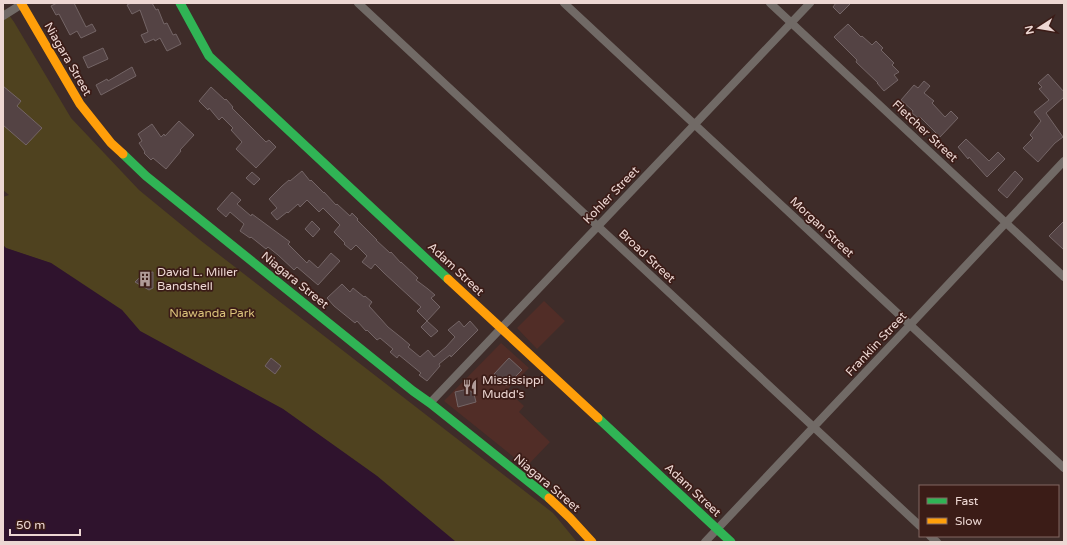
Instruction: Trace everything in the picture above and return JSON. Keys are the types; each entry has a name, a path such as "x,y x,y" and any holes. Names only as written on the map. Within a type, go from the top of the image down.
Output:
{"main road":[{"name":"Adam Street","path":"180,3 209,56 730,542"},
{"name":"Niagara Street","path":"22,4 80,104 111,143 146,176 413,391 553,501 592,542"}],"street":[{"name":"Broad Street","path":"358,3 919,525"},
{"name":"Morgan Street","path":"564,3 1064,468"},
{"name":"Fletcher Street","path":"770,3 1064,277"},
{"name":"Kohler Street","path":"430,403 810,3"},
{"path":"3,16 22,4"},
{"name":"Franklin Street","path":"704,542 1064,161"}],"shaded area":[{"path":"3,245 6,248 51,263 122,310 140,331 283,409 377,476 456,542 3,542"},
{"path":"544,301 565,321 537,349 517,328"},
{"path":"501,343 529,368 507,390 524,406 519,412 550,442 526,467 444,401"}],"green space":[{"name":"Niawanda Park","path":"3,7 14,22 71,118 139,190 200,240 553,513 577,542 456,542 377,476 283,409 140,331 122,310 51,263 6,248 3,245 3,197 9,195 3,190"}],"building":[{"path":"57,3 74,3 86,27 92,24 96,31 81,38 77,31 70,35 59,14 56,15 51,6"},
{"path":"131,3 152,3 156,10 158,9 164,24 167,23 173,35 176,34 181,44 167,51 160,38 155,41 154,39 145,43 141,35 148,32 140,10 132,14 127,5"},
{"path":"836,3 851,3 840,14 833,7"},
{"path":"848,24 861,37 862,36 872,45 876,41 883,48 881,50 894,63 892,65 899,72 894,75 898,80 884,91 878,83 856,62 857,60 834,37"},
{"path":"103,48 108,59 88,68 83,57"},
{"path":"132,67 136,76 101,95 96,85 107,79 108,81"},
{"path":"1048,74 1064,92 1064,97 1046,113 1063,137 1055,143 1038,162 1023,148 1033,138 1030,135 1041,121 1034,112 1049,100 1039,89 1042,87 1038,83"},
{"path":"924,81 930,86 924,93 934,101 932,103 945,117 951,111 958,118 940,137 920,117 918,118 912,113 913,111 901,100 914,85 918,88"},
{"path":"3,86 21,101 17,106 42,128 26,145 3,125"},
{"path":"211,87 225,100 226,99 233,107 232,108 266,142 269,140 276,147 256,168 236,149 242,142 231,130 233,128 222,117 219,120 209,108 208,110 199,101"},
{"path":"179,121 194,135 180,150 181,151 166,169 153,158 151,160 144,153 145,152 139,143 142,141 138,134 152,124 161,137 164,134 165,136"},
{"path":"966,139 989,161 998,152 1005,159 987,177 958,147"},
{"path":"302,171 310,181 311,180 324,192 336,205 337,204 350,216 352,213 376,240 418,278 416,280 435,295 431,298 440,307 427,321 417,311 421,307 375,264 371,269 362,262 367,256 356,245 351,250 344,244 345,243 334,232 340,225 323,208 319,212 307,200 300,207 298,204 277,220 271,213 277,208 269,199 289,180 290,181"},
{"path":"1015,171 1023,179 1007,198 998,190"},
{"path":"252,172 260,179 254,185 246,178"},
{"path":"232,192 241,200 237,204 251,216 252,214 290,242 288,244 307,263 309,260 318,268 331,253 340,261 318,285 297,267 294,270 268,247 266,249 251,237 250,238 240,231 244,224 230,212 226,217 217,209"},
{"path":"312,221 320,229 313,237 305,229"},
{"path":"1064,221 1064,250 1049,236"},
{"name":"David L. Miller Bandshell","path":"153,272 153,288 149,290 135,282 146,273"},
{"path":"342,284 350,292 353,288 372,302 369,306 388,327 410,345 408,347 420,357 428,350 434,357 446,347 455,337 448,330 459,321 464,327 470,321 478,330 451,357 450,355 439,364 440,366 427,381 419,375 421,373 399,355 397,358 390,352 393,349 380,338 377,340 357,321 355,323 334,306 327,298"},
{"path":"427,321 438,331 431,337 421,327"},
{"path":"271,358 281,366 275,374 265,366"},
{"path":"509,358 522,370 506,386 494,374"},
{"path":"468,389 474,394 476,402 458,407 455,392"}],"traffic: fast":[{"path":"180,3 209,56 448,279"},
{"path":"123,154 146,176 413,391 549,498"},
{"path":"598,418 731,542"}],"traffic: slow":[{"path":"21,3 80,104 111,143 123,154"},
{"path":"448,279 598,418"},
{"path":"549,498 592,542"}],"place":[{"name":"David L. Miller Bandshell","path":"145,279"},
{"name":"Mississippi Mudd's","path":"470,387"}]}
